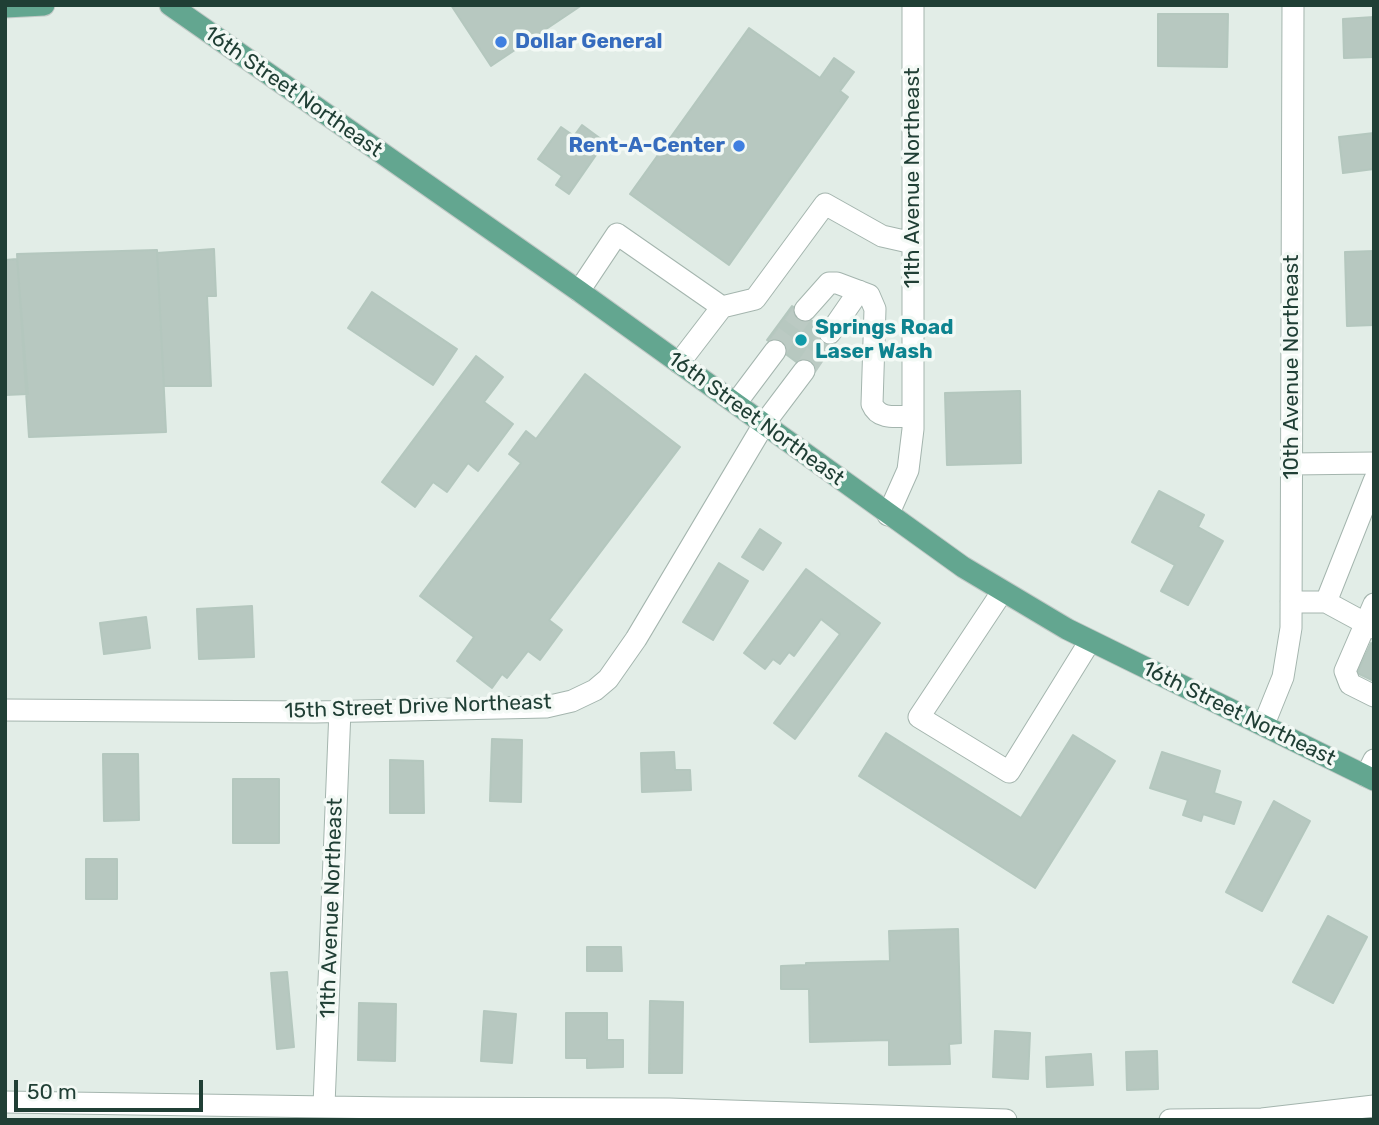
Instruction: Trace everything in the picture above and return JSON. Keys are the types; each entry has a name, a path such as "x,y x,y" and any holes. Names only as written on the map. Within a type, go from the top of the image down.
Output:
{"main road":[{"path":"5,7 44,5"},
{"name":"16th Street Northeast","path":"170,5 579,290 888,515 1002,592 1090,641 1372,775"}],"street":[{"name":"11th Avenue Northeast","path":"888,515 908,470 914,416 913,5"},
{"name":"10th Avenue Northeast","path":"1264,724 1283,677 1289,648 1291,601 1293,5"},
{"path":"679,363 722,307 755,299 825,204 882,236 913,243"},
{"path":"579,290 617,234 722,307"},
{"path":"805,310 829,283 837,283 869,295 875,309 872,404 881,415 914,416"},
{"path":"830,333 859,290"},
{"path":"736,404 775,351"},
{"name":"15th Street Drive Northeast","path":"5,710 547,707 572,701 595,690 608,679 636,639 764,424 804,371"},
{"path":"1292,464 1374,463"},
{"path":"1326,601 1374,481"},
{"path":"1002,592 919,717 1009,772 1090,641"},
{"path":"1291,601 1326,601 1371,618 1346,665 1345,675 1353,686 1374,696"},
{"name":"11th Avenue Northeast","path":"324,1105 340,710"},
{"path":"5,1102 669,1109 1006,1120"},
{"path":"1170,1120 1262,1119 1374,1106"}],"building":[{"name":"Dollar General","path":"451,5 582,5 491,66"},
{"path":"1158,14 1228,14 1227,67 1158,66"},
{"path":"1374,17 1374,57 1344,58 1343,19"},
{"name":"Rent-A-Center","path":"749,28 820,78 834,58 854,72 840,91 848,97 729,265 630,194"},
{"path":"582,125 605,142 569,194 556,185 562,176 538,159 561,127 574,136"},
{"path":"1374,133 1374,169 1343,173 1339,137"},
{"path":"214,249 216,296 207,296 211,386 164,386 157,253"},
{"path":"157,250 166,432 29,437 17,254"},
{"path":"1374,251 1374,325 1347,326 1345,252"},
{"path":"17,259 28,394 5,395 5,260"},
{"path":"372,292 457,349 433,385 348,328"},
{"name":"Springs Road Laser Wash","path":"792,306 836,339 811,373 767,340"},
{"path":"476,356 503,377 484,402 513,424 478,471 468,463 447,492 433,482 415,507 382,482"},
{"path":"585,374 680,447 549,620 562,630 540,660 528,651 507,678 502,674 492,688 457,661 474,637 420,596 521,463 509,454 526,431 536,439"},
{"path":"1020,391 1021,463 947,465 945,393"},
{"path":"1159,491 1204,515 1198,527 1223,541 1188,605 1161,591 1175,565 1132,542"},
{"path":"760,529 781,543 763,570 742,557"},
{"path":"719,563 748,581 713,640 683,622"},
{"path":"806,569 880,623 795,739 774,723 840,634 821,619 794,656 789,652 780,664 773,659 765,669 744,653"},
{"path":"252,606 254,657 199,659 197,609"},
{"path":"146,617 150,648 104,654 100,623"},
{"path":"1371,643 1374,645 1374,681 1357,673"},
{"path":"886,733 1021,818 1073,735 1115,761 1035,888 859,776"},
{"path":"492,739 522,740 521,802 490,801"},
{"path":"674,752 675,770 690,770 691,790 642,792 641,753"},
{"path":"1162,752 1220,771 1214,793 1241,802 1234,824 1203,814 1201,821 1183,815 1188,800 1150,788"},
{"path":"103,754 138,754 139,820 104,821"},
{"path":"390,760 423,761 424,813 390,813"},
{"path":"233,779 279,779 279,843 233,843"},
{"path":"1274,801 1310,821 1262,911 1226,892"},
{"path":"86,859 117,859 117,899 86,899"},
{"path":"1328,916 1367,937 1333,1003 1293,982"},
{"path":"958,929 961,1043 949,1044 950,1064 889,1065 889,1040 810,1042 809,989 781,989 781,966 890,961 889,931"},
{"path":"587,947 621,947 622,971 587,971"},
{"path":"287,972 294,1047 277,1049 271,973"},
{"path":"650,1001 683,1002 682,1073 649,1073"},
{"path":"359,1003 396,1004 395,1061 358,1060"},
{"path":"484,1011 516,1014 512,1063 481,1061"},
{"path":"566,1013 607,1013 607,1040 623,1040 623,1067 587,1068 587,1058 566,1058"},
{"path":"995,1031 1030,1033 1028,1079 993,1077"},
{"path":"1157,1051 1158,1089 1127,1090 1126,1052"},
{"path":"1091,1054 1093,1085 1047,1087 1046,1057"}],"tunnel":[{"path":"775,351 805,310"},
{"path":"804,371 830,333"}],"place":[{"name":"Dollar General","path":"501,42"},
{"name":"Rent-A-Center","path":"739,146"},
{"name":"Springs Road Laser Wash","path":"801,340"}]}
